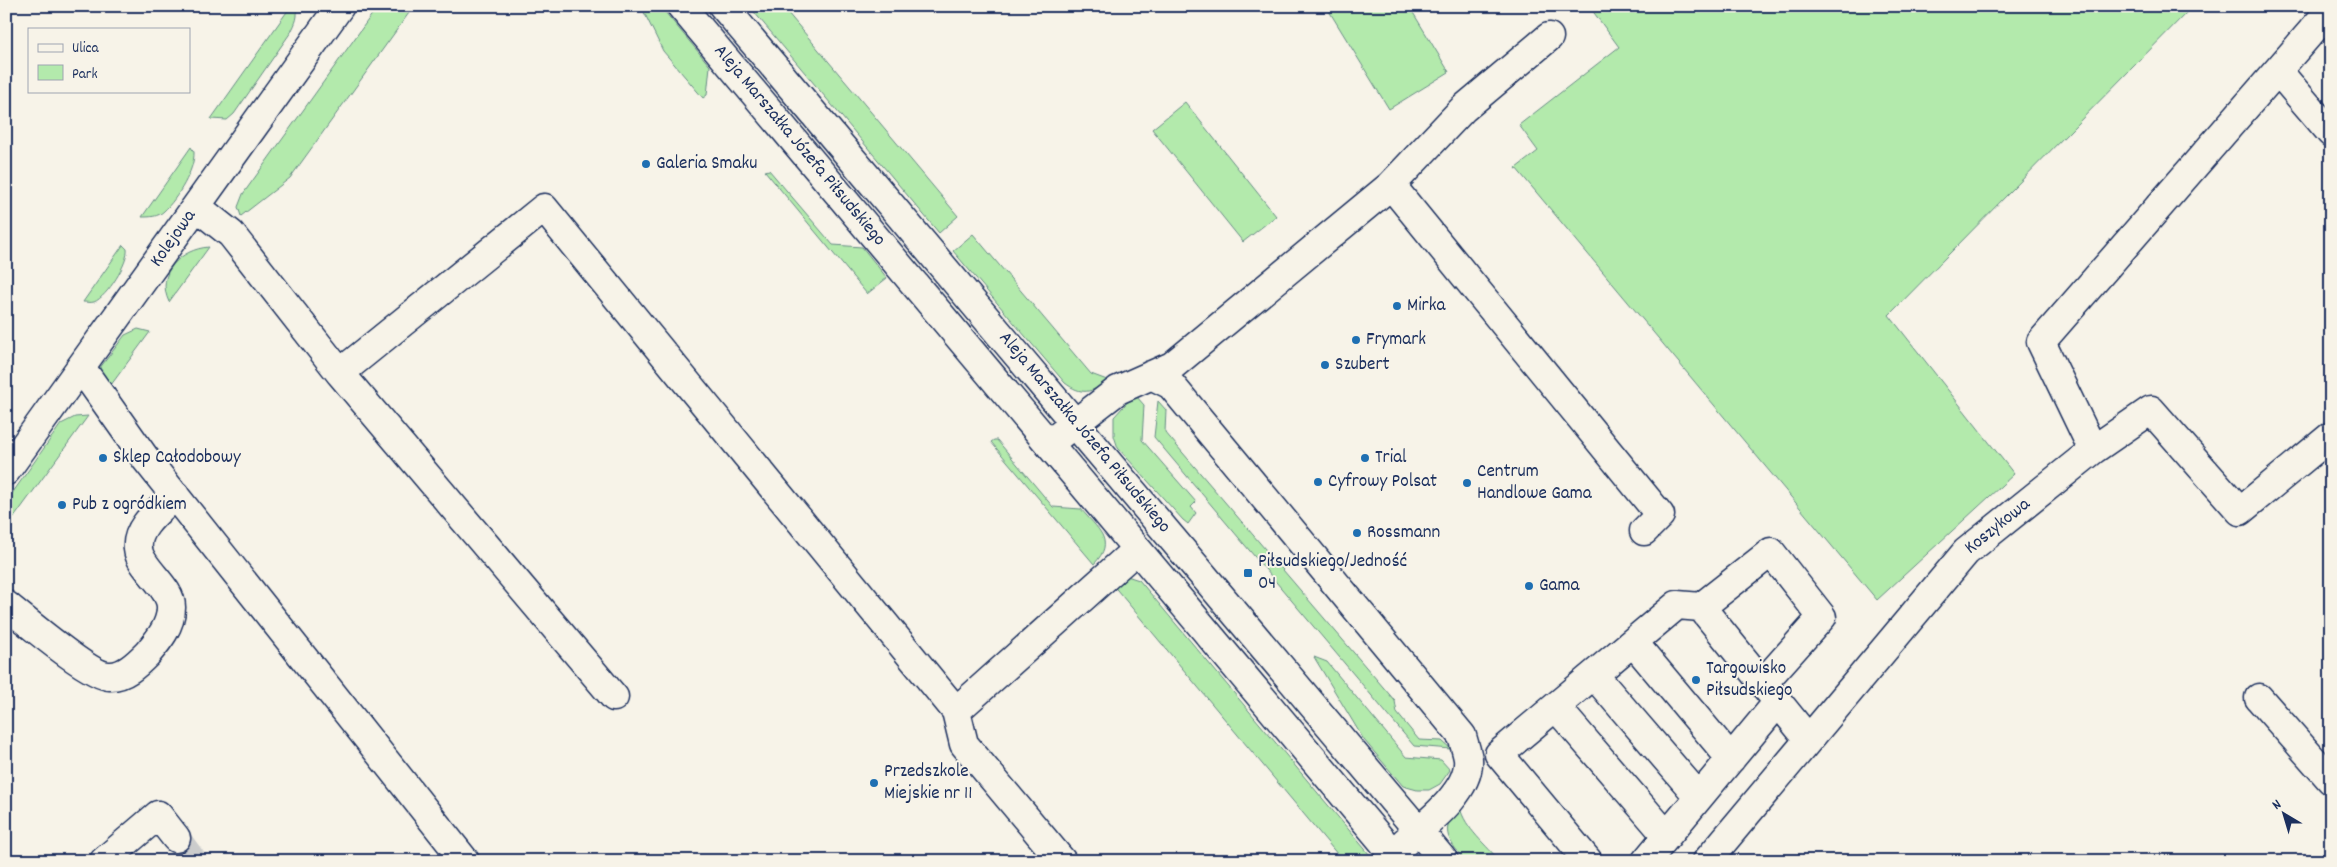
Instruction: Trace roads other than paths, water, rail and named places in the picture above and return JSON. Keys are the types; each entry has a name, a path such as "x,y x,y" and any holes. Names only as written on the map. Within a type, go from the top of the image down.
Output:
{"street":[{"name":"Kolejowa","path":"6,471 82,369 340,6"},
{"name":"Aleja Marszałka Józefa Piłsudskiego","path":"681,6 1396,857"},
{"name":"Aleja Marszałka Józefa Piłsudskiego","path":"723,6 1444,861"},
{"path":"2093,450 2042,342 2331,9"},
{"path":"1050,445 1074,423 1118,390 1172,366 1391,185 1463,109 1549,37"},
{"path":"2278,71 2331,133"},
{"path":"1391,185 1660,515 1644,531"},
{"path":"197,207 230,234 340,373 614,697"},
{"path":"340,373 544,208 956,710 964,744 1062,861"},
{"path":"82,369 175,495 465,861"},
{"path":"1151,375 1172,385 1462,736 1468,761 1465,775 1453,798 1418,831 1396,857"},
{"name":"Koszykowa","path":"1707,861 1966,552 2093,450 2151,410 2240,511 2331,436"},
{"path":"6,605 87,666 108,676 125,673 156,643 169,623 172,606 138,550 142,530 175,495"},
{"path":"956,710 1137,549"},
{"path":"1588,861 1499,754 1677,605 1701,607 1771,552 1822,617 1770,693 1731,759 1646,861"},
{"path":"1701,607 1808,739"},
{"path":"1632,642 1731,759"},
{"path":"1594,675 1699,797"},
{"path":"2259,698 2331,780"},
{"path":"1556,707 1667,836"},
{"path":"104,861 158,815 176,838"}],"tunnel":[{"path":"176,838 193,861"}],"place":[{"name":"Galeria Smaku","path":"646,164"},
{"name":"Mirka","path":"1397,306"},
{"name":"Frymark","path":"1356,340"},
{"name":"Szubert","path":"1325,365"},
{"name":"Sklep Całodobowy","path":"103,458"},
{"name":"Trial","path":"1365,458"},
{"name":"Cyfrowy Polsat","path":"1318,482"},
{"name":"Centrum Handlowe Gama","path":"1467,483"},
{"name":"Pub z ogródkiem","path":"62,505"},
{"name":"Rossmann","path":"1357,533"},
{"name":"Piłsudskiego/Jedność 04","path":"1248,573"},
{"name":"Gama","path":"1529,586"},
{"name":"Targowisko Piłsudskiego","path":"1696,680"},
{"name":"Przedszkole Miejskie nr 11","path":"874,783"}]}
